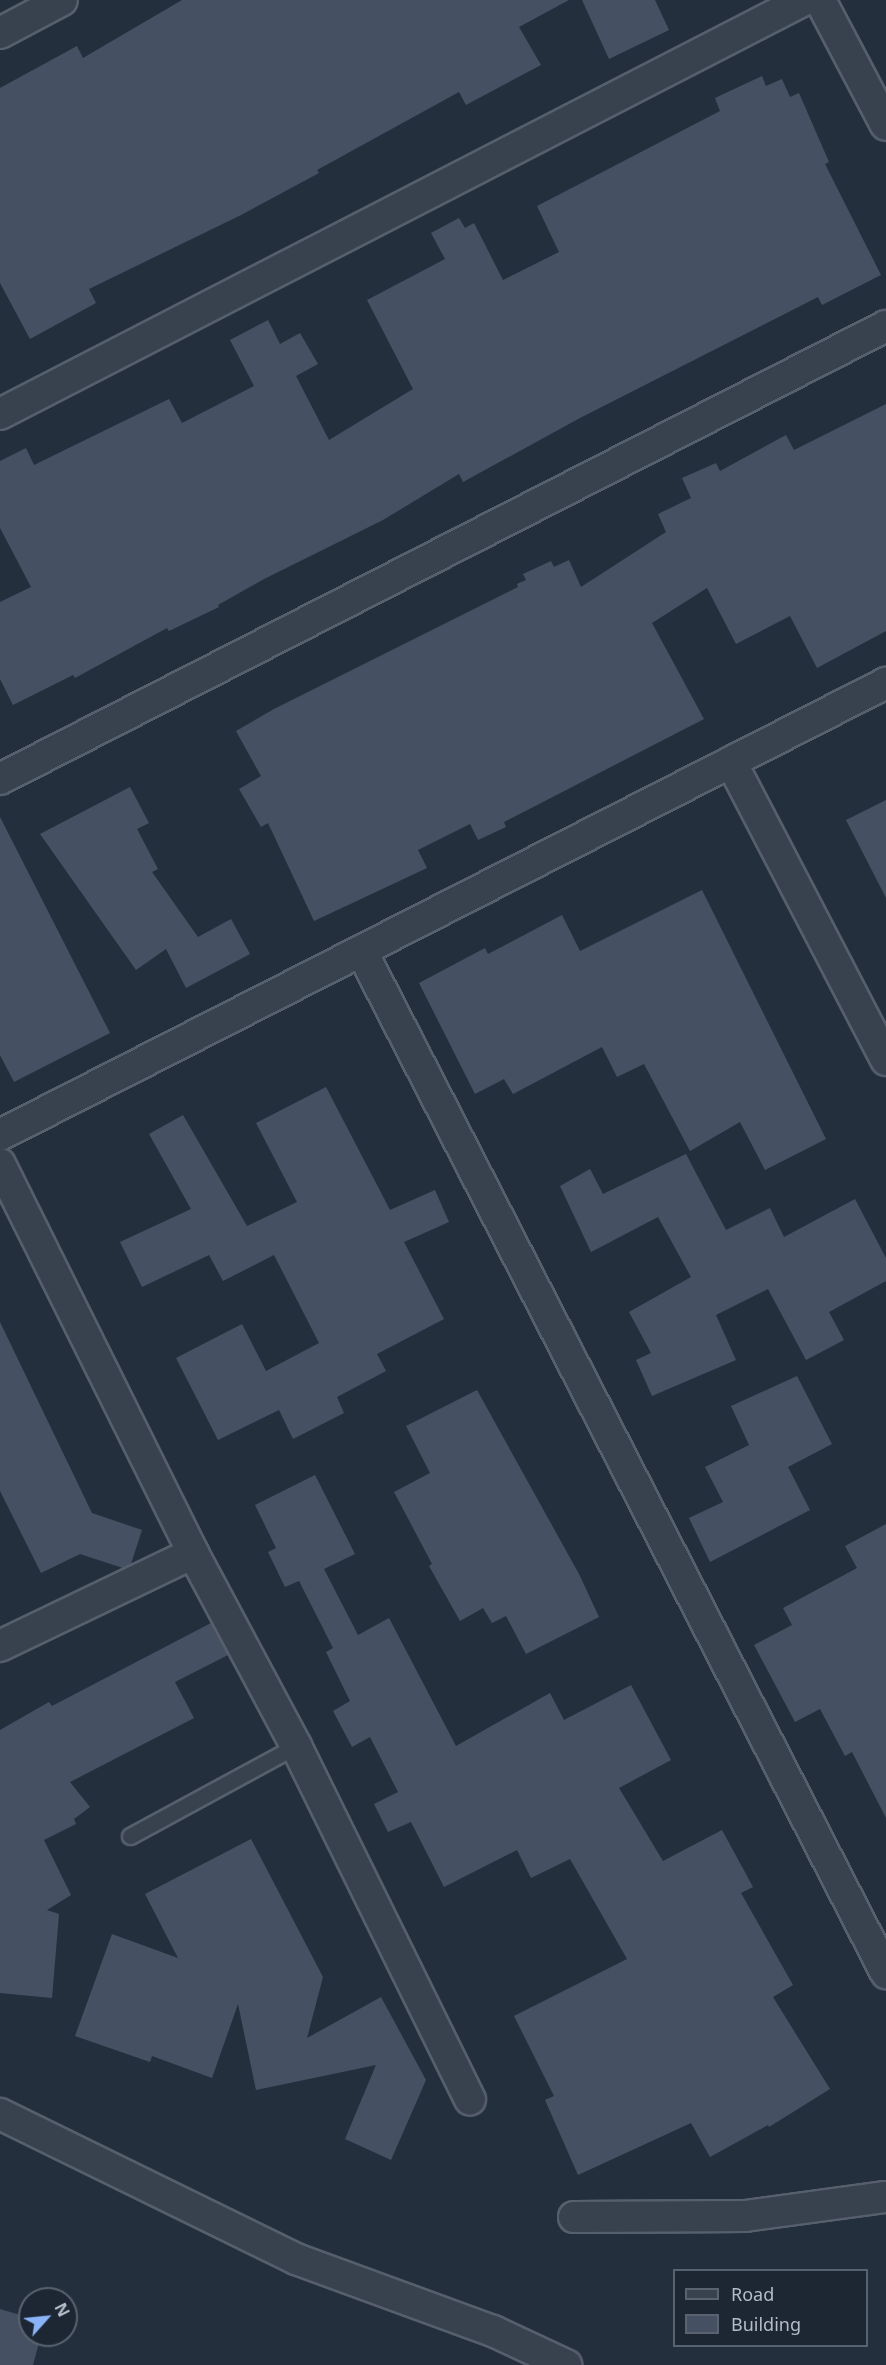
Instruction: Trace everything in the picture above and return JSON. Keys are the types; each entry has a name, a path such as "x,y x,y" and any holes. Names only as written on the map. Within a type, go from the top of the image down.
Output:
{"street":[{"path":"0,33 62,0"},
{"path":"0,414 804,0"},
{"path":"820,0 886,125"},
{"path":"0,779 886,326"},
{"path":"0,1135 362,952 886,682"},
{"path":"731,762 886,1060"},
{"path":"362,952 886,1973"},
{"path":"0,1164 193,1553 296,1746 471,2100"},
{"path":"0,1646 193,1553"},
{"path":"0,2114 296,2259 493,2331 566,2365"},
{"path":"574,2217 745,2216 886,2197"}],"lane":[{"path":"130,1836 296,1746"}],"building":[{"path":"182,0 569,0 519,27 541,65 466,105 459,92 317,170 319,173 241,215 89,289 96,303 30,339 0,283 0,88 77,46 83,58"},
{"path":"582,0 655,0 669,30 609,59"},
{"path":"762,76 766,86 782,79 790,97 799,93 829,162 825,164 881,275 822,305 818,297 580,418 463,482 459,474 383,520 264,579 218,605 219,607 169,631 167,628 75,678 73,675 13,705 0,679 0,602 31,587 0,528 0,461 26,448 34,465 169,399 182,423 254,386 230,340 268,320 280,344 300,333 318,364 296,376 329,440 413,389 367,300 445,259 431,233 459,218 465,228 474,223 503,280 559,252 537,206 720,111 715,98"},
{"path":"886,404 886,631 817,668 790,616 736,644 707,588 652,623 704,719 504,822 506,827 478,840 470,824 418,850 427,868 314,921 268,823 261,827 239,789 261,776 236,731 274,709 518,587 517,584 526,580 523,574 551,561 554,567 569,560 581,587 666,532 658,514 691,498 682,478 716,463 720,471 786,435 794,450"},
{"path":"130,787 149,823 137,829 158,869 152,872 198,937 231,919 250,954 186,988 166,949 136,970 40,834"},
{"path":"886,800 886,898 846,820"},
{"path":"0,817 110,1033 14,1082 0,1055"},
{"path":"702,890 826,1139 765,1170 740,1122 690,1151 644,1064 617,1077 602,1047 513,1094 504,1079 475,1094 419,983 485,948 488,954 562,915 580,951"},
{"path":"326,1087 390,1210 435,1190 449,1222 404,1242 444,1319 377,1354 386,1371 337,1397 344,1413 293,1439 279,1410 218,1440 176,1358 242,1324 266,1371 319,1343 274,1255 223,1281 209,1255 142,1287 120,1242 191,1209 149,1134 183,1115 247,1226 297,1202 256,1123"},
{"path":"686,1154 726,1230 770,1208 784,1237 855,1199 886,1258 886,1281 829,1312 844,1340 806,1360 768,1289 716,1315 736,1360 652,1396 636,1360 651,1353 629,1312 691,1277 658,1217 591,1252 560,1186 590,1169 603,1194"},
{"path":"0,1322 92,1513 142,1530 131,1564 123,1568 80,1554 41,1573 0,1491"},
{"path":"797,1376 832,1444 788,1467 810,1510 710,1562 689,1518 723,1502 705,1467 749,1445 731,1406"},
{"path":"477,1390 579,1574 599,1617 526,1654 506,1616 492,1623 483,1608 460,1621 429,1566 432,1564 394,1492 430,1473 406,1426"},
{"path":"315,1475 355,1554 324,1569 358,1635 389,1618 456,1746 550,1693 564,1720 631,1685 671,1760 619,1788 663,1861 722,1830 753,1887 741,1893 793,1985 773,1997 830,2089 769,2127 768,2125 710,2157 691,2123 578,2175 545,2100 554,2096 514,2016 627,1959 570,1859 531,1878 517,1850 444,1887 411,1822 388,1832 374,1804 398,1792 370,1737 352,1747 333,1711 350,1701 326,1652 333,1648 299,1581 285,1587 268,1552 276,1548 255,1505"},
{"path":"886,1524 886,1818 852,1752 845,1756 820,1709 795,1722 754,1645 792,1625 783,1608 857,1568 845,1546"},
{"path":"211,1623 228,1655 175,1682 194,1718 70,1782 90,1807 74,1819 76,1824 44,1840 71,1895 47,1910 59,1914 52,1998 0,1993 0,1730 49,1702 52,1706"},
{"path":"251,1839 323,1977 307,2038 381,1997 426,2080 391,2160 345,2139 376,2065 256,2090 238,2004 212,2078 152,2056 150,2062 75,2036 112,1934 178,1958 145,1894"},
{"path":"0,2309 18,2314 18,2347 38,2347 33,2365 0,2365"}]}
